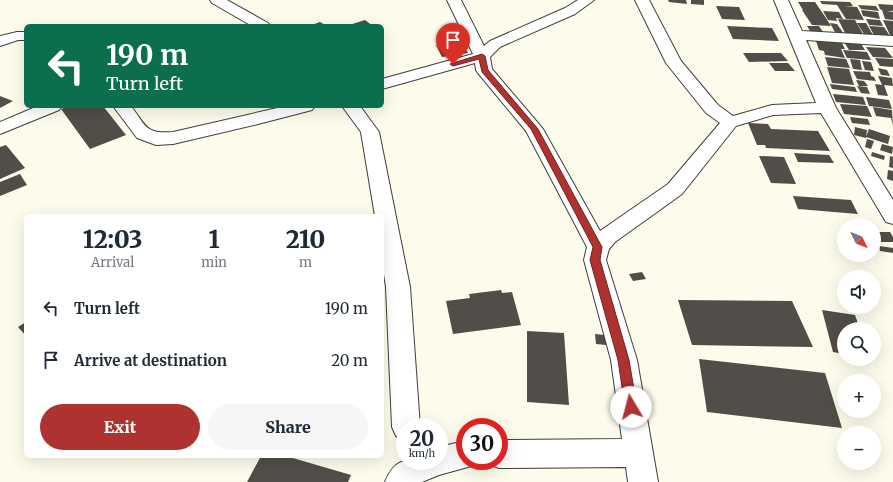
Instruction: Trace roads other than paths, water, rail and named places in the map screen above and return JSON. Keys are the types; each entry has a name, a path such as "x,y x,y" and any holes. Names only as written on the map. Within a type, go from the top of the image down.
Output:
{"street":[{"path":"217,0 259,24"},
{"path":"454,0 482,56 484,70 534,129 598,247"},
{"path":"384,83 482,56 495,44 570,11 587,0"},
{"path":"642,0 674,63 712,109 730,122"},
{"path":"781,0 827,108 893,217"},
{"path":"795,35 850,40 893,41"},
{"path":"0,41 17,36 24,36"},
{"path":"0,129 48,108"},
{"path":"124,108 143,134 156,138 173,138 258,119 299,108"},
{"path":"353,108 370,132 398,287 405,418"},
{"path":"643,482 624,360 595,260 598,247 607,237 676,189 730,122 772,110 827,108"},
{"path":"508,454 638,453"},
{"path":"400,482 406,474 416,470"}]}
